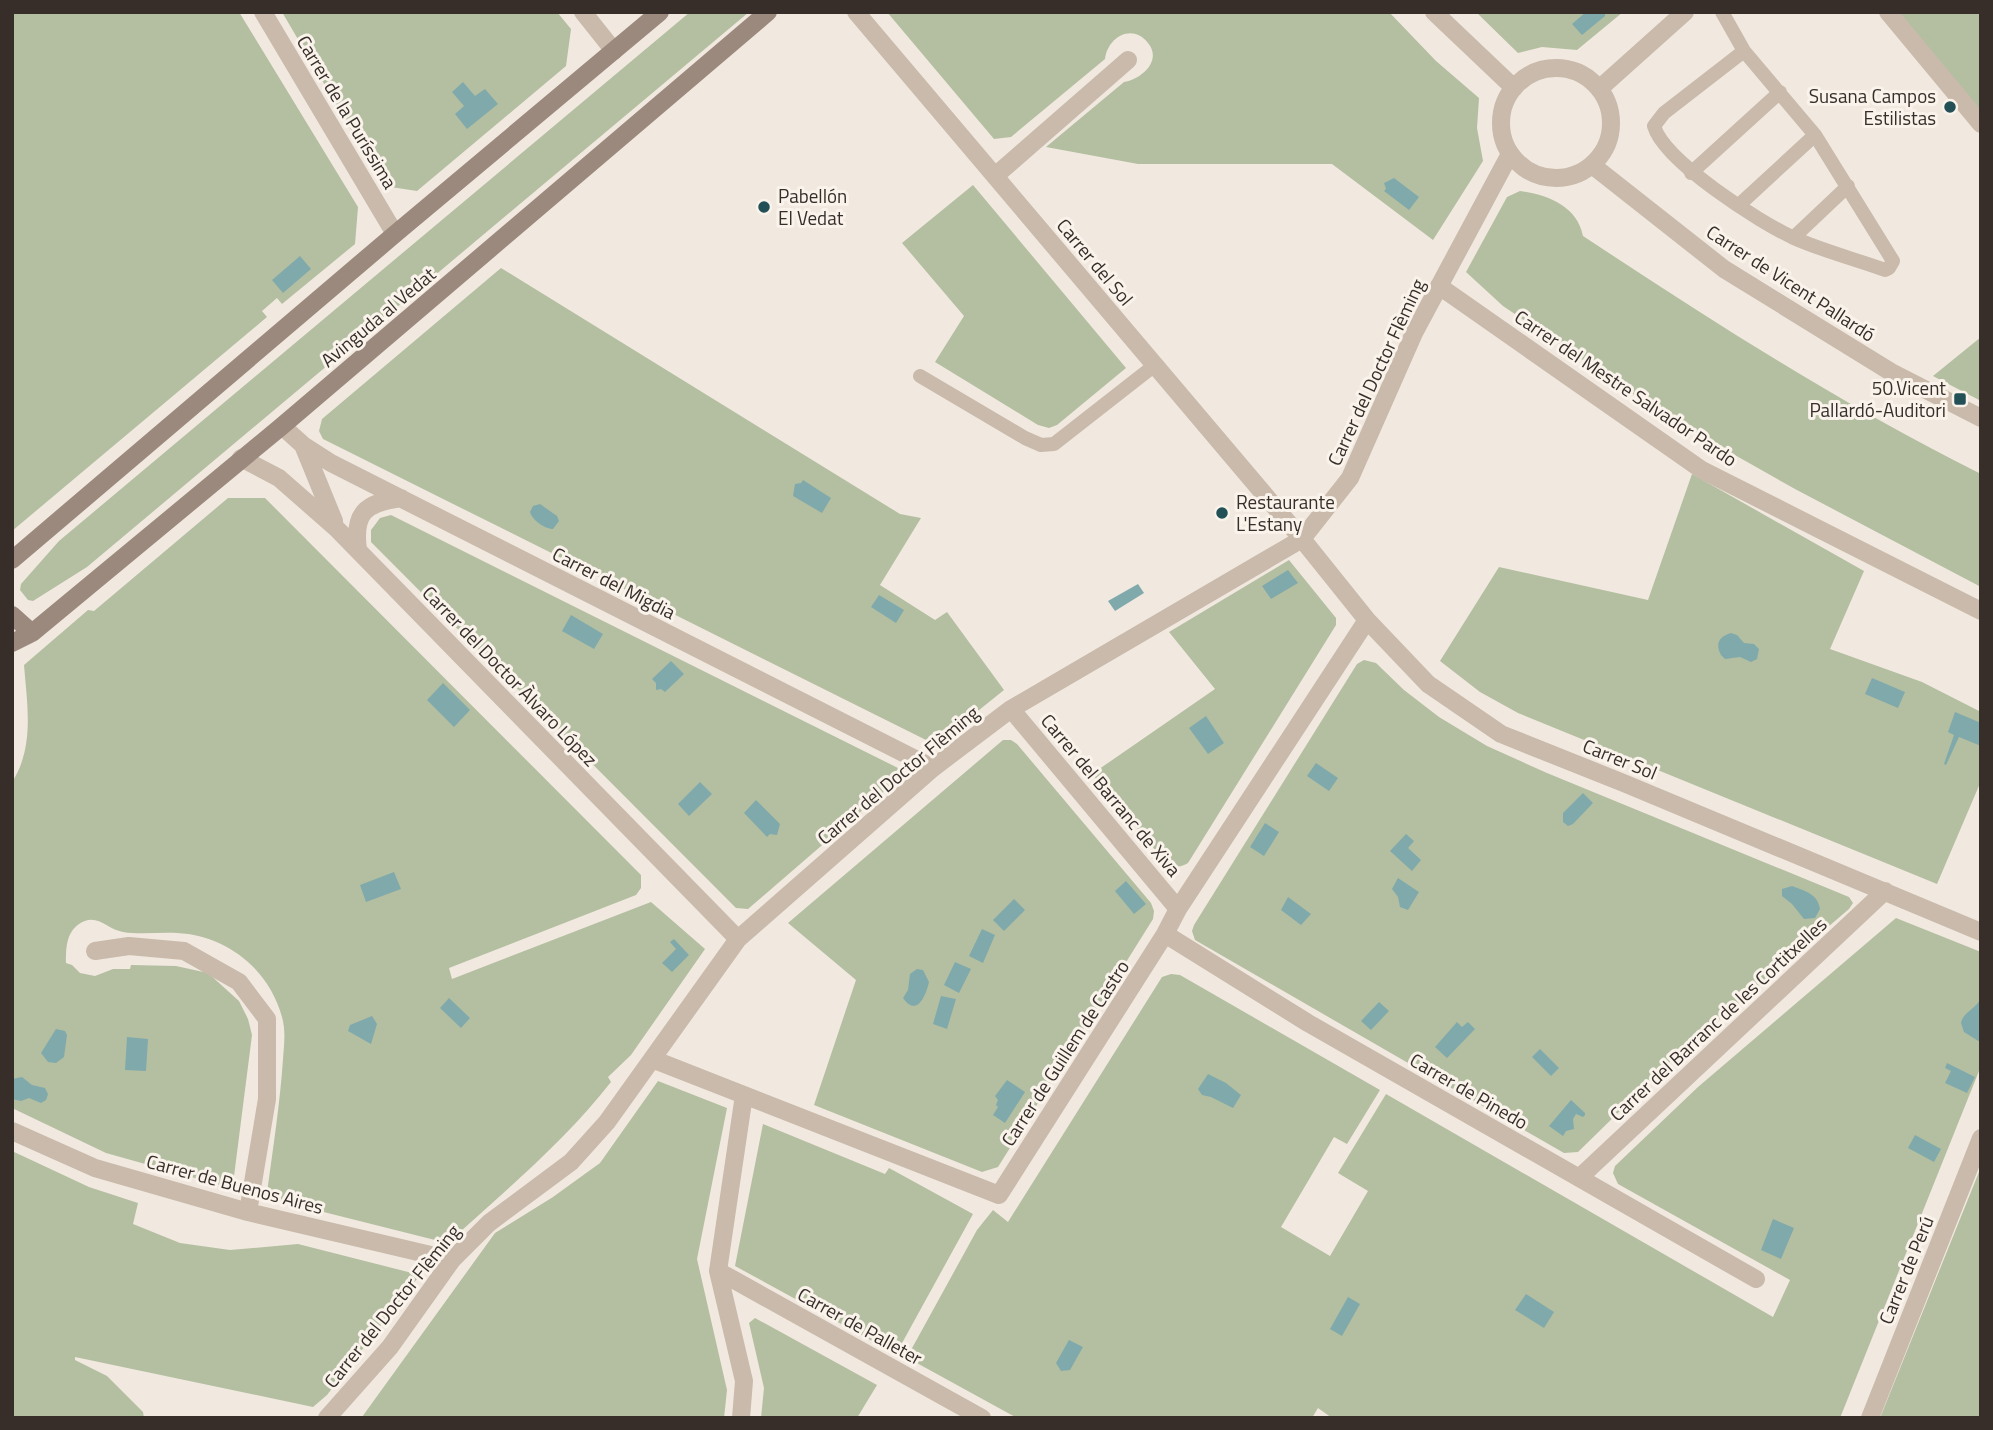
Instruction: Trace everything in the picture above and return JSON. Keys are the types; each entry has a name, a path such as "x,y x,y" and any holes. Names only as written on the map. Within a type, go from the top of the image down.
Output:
{"street":[{"name":"Carrer de la Puríssima","path":"263,12 395,234"},
{"path":"583,12 614,51"},
{"path":"12,560 660,12"},
{"name":"Avinguda al Vedat","path":"12,643 32,633 282,425 768,12"},
{"name":"Carrer del Sol","path":"856,12 1302,539"},
{"path":"1434,12 1514,88"},
{"path":"1599,89 1685,12"},
{"path":"1888,12 1981,124"},
{"path":"995,176 1128,60"},
{"path":"1556,67 1585,76 1599,89 1610,112 1610,131 1604,150 1591,165 1562,178 1534,173 1510,154 1500,121 1504,102 1519,82 1537,70 1556,67"},
{"name":"Carrer del Doctor Flèming","path":"327,1418 390,1347 452,1260 489,1223 571,1162 607,1122 738,939 933,768 1011,709 1302,539 1350,478 1414,333 1510,154"},
{"name":"Carrer de Vicent Pallardó","path":"1591,165 1724,270 1891,372 1981,418"},
{"name":"Carrer del Mestre Salvador Pardo","path":"1439,286 1702,470 1981,611"},
{"name":"Carrer del Migdia","path":"282,425 303,445 331,463 933,768"},
{"path":"303,445 336,528"},
{"name":"Carrer del Doctor Àlvaro López","path":"241,458 279,478 336,528 738,939"},
{"path":"358,551 356,534 361,515 366,508 375,503 401,498"},
{"name":"Carrer Sol","path":"1302,539 1367,620 1428,684 1501,734 1981,932"},
{"path":"12,615 32,633"},
{"name":"Carrer de Guillem de Castro","path":"652,1059 999,1195 1165,934 1178,909 1367,620"},
{"name":"Carrer del Barranc de Xiva","path":"1011,709 1178,909"},
{"name":"Carrer del Barranc de les Cortitxelles","path":"1579,1178 1885,891"},
{"name":"Carrer de Pinedo","path":"1165,934 1308,1023 1756,1279"},
{"path":"95,951 129,946 184,951 239,982 267,1019 267,1099 248,1212"},
{"path":"741,1418 744,1381 718,1272 744,1095"},
{"name":"Carrer de Buenos Aires","path":"12,1131 95,1168 248,1212 452,1260"},
{"name":"Carrer de Perú","path":"1870,1418 1981,1138"},
{"name":"Carrer de Palleter","path":"718,1272 982,1418"}],"lane":[{"path":"1722,12 1744,51 1815,135 1893,261 1889,268 1885,270 1793,238 1691,173 1657,139 1654,126 1664,113 1744,51"},
{"path":"1691,173 1780,92"},
{"path":"1739,205 1815,135"},
{"path":"1793,238 1848,186"},
{"path":"920,376 1041,445 1054,444 1155,365"}],"green space":[{"path":"12,12 239,12 358,207 355,244 282,304 277,298 262,311 267,317 12,531"},
{"path":"282,12 557,12 571,29 566,66 417,191 384,186"},
{"path":"690,12 749,12 87,567 33,601 28,600 20,590 21,584 59,541"},
{"path":"887,12 1389,12 1436,61 1479,98 1477,128 1483,161 1433,240 1332,164 1138,164 1046,147 1124,82 1137,78 1148,68 1153,56 1148,43 1142,37 1128,33 1111,44 1105,59 1011,137 994,139"},
{"path":"1476,12 1623,12 1577,50 1542,47 1518,53"},
{"path":"1895,12 1981,12 1981,116"},
{"path":"973,185 1126,368 1057,425 1049,428 1038,425 935,362 964,316 902,243"},
{"path":"1520,191 1560,204 1575,217 1583,236 1778,361 1878,420 1981,474 1981,587 1795,489 1664,415 1503,306 1466,272 1507,197"},
{"path":"501,268 900,514 921,518 880,585 935,620 947,612 1004,690 938,743 930,742 323,439 319,431 322,419"},
{"path":"1981,337 1981,401 1933,376"},
{"path":"1692,474 1864,571 1830,649 1922,682 1981,712 1981,781 1937,884 1518,713 1480,692 1440,661 1499,567 1648,600"},
{"path":"228,498 265,498 641,875 641,888 636,895 449,968 452,979 651,902 705,949 631,1055 608,1077 611,1082 593,1104 534,1164 451,1240 439,1241 272,1199 267,1193 282,1076 283,1022 276,1000 256,970 243,958 212,940 177,933 123,932 91,920 79,924 71,932 66,963 80,973 95,976 113,969 130,969 131,965 176,966 208,973 239,1001 252,1035 233,1184 227,1187 106,1153 12,1108 12,782 19,769 27,740 28,710 24,665 88,610 94,611"},
{"path":"391,515 900,769 901,777 748,909 736,908 371,542 371,530 380,518"},
{"path":"1289,560 1336,618 1336,625 1188,863 1175,866 1166,863 1092,774 1215,689 1169,632"},
{"path":"1364,660 1376,663 1404,690 1439,717 1487,746 1849,897 1853,903 1670,1062 1578,1152 1564,1153 1195,940 1192,931 1194,925 1357,664"},
{"path":"1003,740 1011,740 1017,744 1151,903 1154,911 1153,919 998,1167 982,1172 814,1105 856,980 788,923"},
{"path":"1896,918 1981,952 1981,1066 1840,1418 1332,1418 1318,1408 1312,1418 1017,1418 915,1362 911,1350 977,1230 993,1210 1008,1222 1162,977 1171,974 1180,975 1380,1090 1347,1144 1334,1137 1281,1227 1330,1256 1368,1191 1338,1173 1386,1094 1773,1317 1790,1280 1618,1184 1613,1173 1615,1166 1698,1087"},
{"path":"658,1081 727,1108 697,1259 727,1390 724,1418 362,1417 495,1233 553,1197 600,1163"},
{"path":"763,1124 885,1174 889,1168 973,1214 896,1354 735,1266"},
{"path":"12,1151 89,1187 138,1203 133,1224 180,1243 230,1250 298,1244 420,1275 327,1395 313,1407 75,1357 75,1360 107,1376 143,1412 144,1418 12,1418"},
{"path":"1981,1167 1981,1418 1880,1418"},
{"path":"755,1318 877,1385 857,1418 761,1418 764,1388 749,1323"}],"water":[{"path":"1586,12 1605,12 1605,16 1582,35 1572,24"},
{"path":"463,82 475,96 485,89 498,104 467,129 455,114 464,106 452,92"},
{"path":"1394,178 1419,197 1409,210 1384,191 1384,183"},
{"path":"300,256 311,269 283,293 272,280"},
{"path":"803,480 831,498 822,513 793,496 795,484"},
{"path":"540,504 557,516 559,521 553,529 539,524 531,515 533,506"},
{"path":"1288,570 1298,583 1271,599 1262,586"},
{"path":"1138,584 1144,593 1115,611 1108,601"},
{"path":"879,595 904,610 896,623 871,607"},
{"path":"571,615 603,634 594,649 562,631"},
{"path":"1731,633 1744,643 1754,644 1759,649 1757,659 1751,662 1740,657 1725,659 1721,655 1718,644 1724,636"},
{"path":"671,661 684,674 665,692 656,690 656,683 652,679"},
{"path":"1872,678 1905,692 1898,708 1865,694"},
{"path":"443,683 470,710 454,727 427,700"},
{"path":"1955,712 1981,723 1981,746 1959,737 1946,765 1944,764 1954,735 1948,732"},
{"path":"1206,716 1224,743 1208,754 1189,728"},
{"path":"1316,763 1338,778 1329,791 1307,776"},
{"path":"700,782 712,794 689,816 678,804"},
{"path":"1583,793 1593,803 1568,826 1563,822 1563,813"},
{"path":"756,800 780,824 777,835 770,834 767,837 744,813"},
{"path":"1265,823 1279,832 1264,856 1250,847"},
{"path":"1406,834 1414,841 1408,848 1421,860 1412,871 1390,851"},
{"path":"394,872 401,889 366,902 360,885"},
{"path":"1398,878 1419,892 1408,910 1400,907 1398,897 1392,889"},
{"path":"1126,881 1146,904 1134,914 1115,891"},
{"path":"1792,886 1817,900 1820,909 1815,918 1804,919 1782,896 1782,889"},
{"path":"1288,897 1311,914 1301,925 1281,910"},
{"path":"1014,899 1025,910 1004,931 993,920"},
{"path":"982,929 995,935 983,963 969,956"},
{"path":"674,939 689,955 672,972 662,963 676,949 670,942"},
{"path":"955,962 971,969 959,993 944,985"},
{"path":"917,969 923,970 929,982 923,998 913,1006 903,998 908,990 910,974"},
{"path":"941,996 956,999 947,1029 933,1024"},
{"path":"449,998 470,1018 461,1028 440,1008"},
{"path":"1981,998 1980,1042 1964,1032 1961,1023"},
{"path":"1379,1002 1389,1011 1371,1030 1361,1021"},
{"path":"372,1016 377,1024 371,1044 348,1031 350,1025"},
{"path":"1457,1022 1462,1027 1468,1022 1475,1029 1447,1058 1435,1047"},
{"path":"56,1029 65,1031 67,1035 64,1057 56,1063 48,1062 41,1053"},
{"path":"127,1037 148,1039 146,1071 125,1070"},
{"path":"1540,1049 1559,1068 1551,1076 1532,1057"},
{"path":"1947,1063 1975,1077 1967,1093 1945,1083 1951,1071 1945,1068"},
{"path":"1208,1074 1241,1095 1233,1108 1202,1095 1198,1089"},
{"path":"22,1077 32,1085 45,1088 48,1094 46,1100 41,1103 29,1098 21,1101 12,1099 12,1079"},
{"path":"1007,1080 1025,1092 1005,1123 993,1115 998,1107 995,1096"},
{"path":"1571,1100 1585,1115 1583,1117 1576,1114 1573,1119 1574,1129 1566,1131 1563,1136 1549,1126"},
{"path":"1915,1135 1941,1149 1934,1162 1908,1148"},
{"path":"1773,1219 1794,1228 1781,1259 1761,1250"},
{"path":"1526,1294 1554,1312 1544,1328 1515,1310"},
{"path":"1348,1297 1360,1304 1342,1336 1330,1329"},
{"path":"1069,1340 1083,1347 1070,1370 1061,1371 1056,1363"}],"place":[{"name":"Susana Campos Estilistas","path":"1950,107"},
{"name":"Pabellón El Vedat","path":"764,207"},
{"name":"50.Vicent Pallardó-Auditori","path":"1960,399"},
{"name":"Restaurante L'Estany","path":"1222,513"}]}
